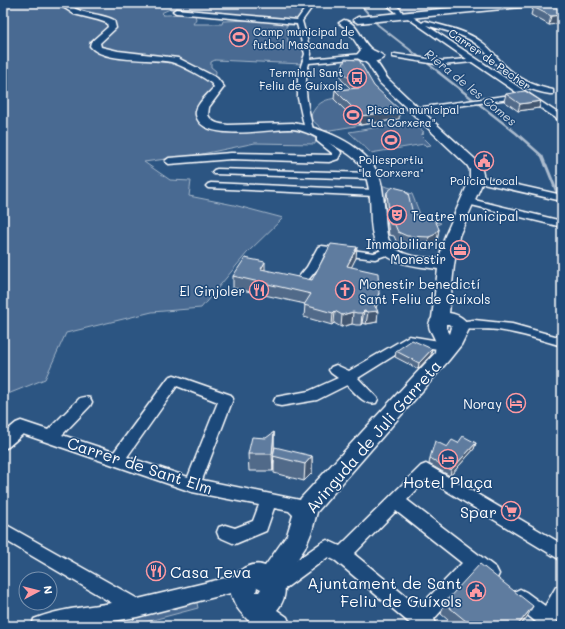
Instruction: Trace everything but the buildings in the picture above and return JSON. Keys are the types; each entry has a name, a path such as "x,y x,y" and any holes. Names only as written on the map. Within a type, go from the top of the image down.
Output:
{"main road":[{"path":"67,3 67,7 72,11 102,17 111,22 112,28 95,42 95,46 98,49 128,56 175,60 188,65 196,72 215,80 219,87 202,112 205,121 212,127 229,129 294,126 314,133 356,154 366,165 372,176 380,236 388,251 398,257 446,265"},
{"path":"448,329 446,265 454,229 477,179 476,170 472,163 384,81 368,56 362,20 404,14 513,3"},
{"path":"404,14 532,3"},
{"name":"Avinguda de Juli Garreta","path":"257,586 299,536 304,515 309,505 419,381 439,362 448,329"},
{"path":"257,586 264,617 279,626"}],"street":[{"name":"Carrer de Pecher","path":"388,3 524,96 561,118"},
{"path":"169,161 216,156 329,159 335,157 337,153 321,141 314,133 302,98 302,75 307,62 308,54 299,22 309,7"},
{"path":"176,11 299,22"},
{"path":"404,14 474,40 506,70 531,87 553,91 416,110"},
{"path":"307,62 368,56"},
{"path":"395,56 427,62 442,63 494,59"},
{"path":"217,172 372,176"},
{"path":"477,179 562,198"},
{"path":"211,186 375,192"},
{"path":"466,201 562,224"},
{"path":"304,278 312,268 322,249 375,256 388,251"},
{"path":"281,401 312,396 349,378 409,340 448,329 478,324 496,325 562,342"},
{"path":"336,370 349,378 371,400"},
{"path":"117,459 173,380 226,399 192,485"},
{"path":"51,437 85,402"},
{"name":"Carrer de Sant Elm","path":"3,443 21,427 192,485 294,505 304,515"},
{"path":"342,555 426,470 562,553"},
{"path":"225,532 236,536 260,526 268,501"},
{"path":"396,501 474,562 546,623 562,594"},
{"path":"3,530 137,608"},
{"path":"41,626 59,621 137,608 189,594 257,586 327,548 342,555 424,623 474,562"}],"shaded area":[{"path":"3,3 301,4 306,8 296,21 170,9 161,13 163,15 195,15 196,19 193,24 222,24 223,21 254,19 297,22 298,25 286,25 288,42 299,44 306,56 303,64 215,60 211,62 211,67 216,71 215,86 202,124 215,130 229,132 289,129 303,132 316,139 315,144 255,143 202,154 144,162 170,180 191,181 189,196 234,205 283,218 247,253 201,308 152,312 66,333 45,379 3,396"},
{"path":"385,3 502,3 398,12"},
{"name":"Piscina municipal \"La Corxera\"","path":"375,97 399,119 324,131 310,118 318,105 324,101 336,98"},
{"name":"Poliesportiu \"la Corxera\"","path":"412,122 424,132 422,133 424,134 421,135 431,145 426,146 424,144 371,153 349,132"},
{"path":"377,184 412,194 420,214 418,218 441,223 430,229 386,202 380,203"},
{"path":"196,598 198,608 134,625 133,615"}],"waterway":[{"name":"Riera de les Comes","path":"359,3 378,25 440,73"},
{"name":"Riera de les Comes","path":"438,72 516,133 542,156 546,166"},
{"name":"Riera de les Comes","path":"546,165 558,195"}],"place":[{"name":"Camp municipal de futbol Mascanada","path":"239,37"},
{"name":"Terminal Sant Feliu de Guíxols","path":"357,78"},
{"name":"Piscina municipal \"La Corxera\"","path":"353,115"},
{"name":"Poliesportiu \"la Corxera\"","path":"391,140"},
{"name":"Policia Local","path":"484,161"},
{"name":"Teatre municipal","path":"397,215"},
{"name":"Immobiliaria Monestir","path":"460,250"},
{"name":"El Ginjoler","path":"259,290"},
{"name":"Monestir benedictí Sant Feliu de Guíxols","path":"345,290"},
{"name":"Noray","path":"516,403"},
{"name":"Hotel Plaça","path":"448,459"},
{"name":"Spar","path":"511,511"},
{"name":"Casa Teva","path":"156,571"},
{"name":"Ajuntament de Sant Feliu de Guíxols","path":"476,591"}]}
